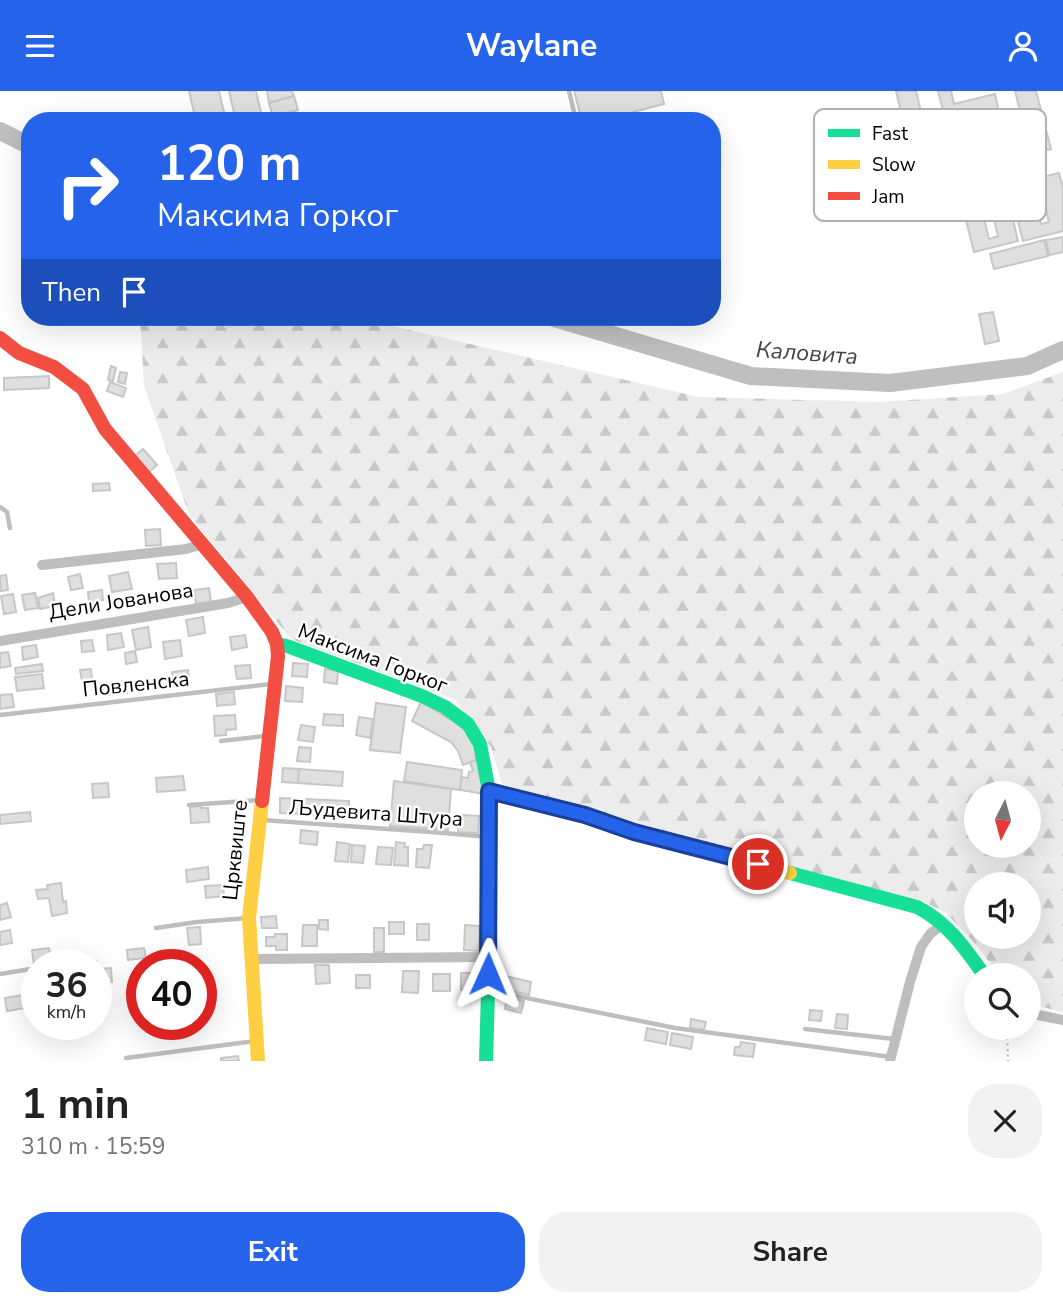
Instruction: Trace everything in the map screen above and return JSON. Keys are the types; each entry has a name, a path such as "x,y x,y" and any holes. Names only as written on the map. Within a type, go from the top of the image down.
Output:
{"street":[{"name":"Максима Горког","path":"0,338 19,353 54,367 83,389 105,429 247,597 272,632 277,644 422,696 458,715 468,724 480,744 489,791 486,1061"},
{"path":"42,565 186,549 203,544"},
{"name":"Дели Јованова","path":"0,641 228,603 247,597"},
{"name":"Црквиште","path":"258,1061 249,918 278,656 277,644"},
{"path":"489,791 585,815 634,832 900,901 930,913 943,924 975,963"},
{"path":"891,1059 921,947 930,933 943,924"},
{"path":"253,959 489,957"},
{"path":"1041,1015 1063,1020"}],"lane":[{"path":"569,91 574,112"},
{"path":"0,507 7,512 10,528"},
{"name":"Повленска","path":"0,715 275,683"},
{"path":"221,741 269,735"},
{"path":"189,805 262,799"},
{"name":"Људевита Штура","path":"260,820 489,837"},
{"path":"156,928 249,918"},
{"path":"0,974 21,971"},
{"path":"488,991 675,1028 891,1059"},
{"path":"805,1029 895,1039"},
{"path":"126,1058 256,1041"}],"path":[{"path":"1007,1040 1008,1061"}],"green space":[{"path":"141,326 392,326 699,397 879,402 1003,394 1063,372 1063,1012 1041,1007 1041,963 990,963 979,949 1041,949 1041,872 964,872 964,932 946,913 923,901 647,832 502,784 491,747 454,699 291,639 189,514 144,386"}],"building":[{"path":"189,91 219,91 224,112 194,112"},
{"path":"229,91 256,91 261,112 234,112"},
{"path":"267,91 292,91 294,96 269,103"},
{"path":"574,91 661,91 664,104 633,112 580,112"},
{"path":"896,91 916,91 920,109 900,109"},
{"path":"938,91 951,91 954,104 995,94 998,109 943,109"},
{"path":"1015,91 1036,91 1041,109 1020,109"},
{"path":"294,96 298,110 272,112 269,103"},
{"path":"1046,130 1051,149 1046,150"},
{"path":"1059,173 1063,187 1063,231 1023,241 1018,221 1040,221 1041,224 1049,222 1046,210 1046,176"},
{"path":"966,221 984,221 989,239 998,236 994,221 1013,221 1018,241 974,252"},
{"path":"1063,237 1063,252 1049,255 1046,240"},
{"path":"1044,240 1048,256 994,269 990,254"},
{"path":"993,312 999,341 985,344 979,314"},
{"path":"111,366 116,368 113,381 108,380"},
{"path":"120,372 127,373 125,384 118,382"},
{"path":"49,376 49,388 4,390 4,378"},
{"path":"110,382 126,388 123,397 107,391"},
{"path":"143,449 157,465 149,472 135,456"},
{"path":"109,483 110,490 93,491 93,484"},
{"path":"160,529 161,545 146,546 145,530"},
{"path":"176,563 177,578 159,579 157,564"},
{"path":"128,572 132,589 112,592 109,576"},
{"path":"80,574 83,588 71,590 68,577"},
{"path":"6,575 8,590 1,591 0,576"},
{"path":"209,588 211,602 196,604 194,590"},
{"path":"102,590 103,600 89,602 88,592"},
{"path":"35,593 38,608 25,610 22,595"},
{"path":"53,593 55,606 40,609 38,598"},
{"path":"13,594 16,612 4,614 1,596"},
{"path":"203,617 205,633 189,636 186,620"},
{"path":"148,627 151,647 136,650 132,630"},
{"path":"121,633 124,647 108,650 107,635"},
{"path":"245,635 247,647 232,650 230,637"},
{"path":"92,640 94,651 82,652 81,641"},
{"path":"180,640 182,656 165,659 163,642"},
{"path":"36,645 38,657 23,660 22,647"},
{"path":"135,651 137,662 126,664 125,653"},
{"path":"8,652 11,666 0,668 0,653"},
{"path":"293,663 308,664 307,677 292,676"},
{"path":"42,664 43,671 16,674 15,668"},
{"path":"250,665 251,678 237,679 235,666"},
{"path":"91,669 92,680 82,681 80,670"},
{"path":"325,669 338,671 337,684 324,682"},
{"path":"188,670 189,683 174,685 172,672"},
{"path":"42,674 44,688 17,691 15,677"},
{"path":"126,681 127,693 110,695 108,684"},
{"path":"286,686 303,688 302,702 285,701"},
{"path":"234,692 235,704 217,706 216,694"},
{"path":"12,694 14,707 0,709 0,695"},
{"path":"421,702 469,733 480,759 463,765 451,742 412,721"},
{"path":"376,703 406,707 400,753 370,750"},
{"path":"324,714 343,715 343,726 323,725"},
{"path":"235,715 236,729 226,730 226,735 215,736 214,716"},
{"path":"359,717 373,719 370,738 356,735"},
{"path":"301,725 315,727 313,742 298,740"},
{"path":"299,747 311,748 310,762 297,761"},
{"path":"480,759 485,794 460,790 461,777 468,778 469,772 473,771 470,762"},
{"path":"407,762 462,770 460,790 404,781"},
{"path":"283,768 299,769 298,783 282,782"},
{"path":"299,769 343,772 342,786 298,783"},
{"path":"183,776 185,790 157,792 156,778"},
{"path":"394,781 451,789 448,830 390,826"},
{"path":"108,783 109,797 93,798 92,784"},
{"path":"280,798 349,801 349,816 280,813"},
{"path":"190,807 208,808 209,822 191,823"},
{"path":"30,812 31,821 0,824 0,815"},
{"path":"460,815 479,816 478,833 458,832"},
{"path":"301,830 318,832 317,845 300,843"},
{"path":"337,842 350,844 348,862 335,861"},
{"path":"396,842 405,843 404,847 408,847 408,866 394,865"},
{"path":"352,845 365,846 363,863 351,862"},
{"path":"424,845 432,845 429,868 416,867 417,849 423,849"},
{"path":"378,847 393,848 391,865 376,864"},
{"path":"208,867 209,879 187,882 186,870"},
{"path":"61,883 67,913 52,916 49,898 38,899 36,890 48,889 47,885"},
{"path":"223,885 224,896 206,898 205,886"},
{"path":"7,903 11,917 0,920 0,905"},
{"path":"276,916 277,928 262,928 261,917"},
{"path":"319,920 328,920 328,930 319,929"},
{"path":"389,922 404,922 404,934 389,934"},
{"path":"417,924 429,924 429,940 417,940"},
{"path":"303,925 317,925 317,946 302,946"},
{"path":"465,925 479,926 479,951 464,950"},
{"path":"200,927 201,944 189,945 187,928"},
{"path":"374,928 384,928 384,952 374,952"},
{"path":"10,930 12,943 0,945 0,932"},
{"path":"275,934 287,934 287,950 266,946 266,937 275,937"},
{"path":"315,965 329,965 330,983 316,984"},
{"path":"403,971 419,971 418,993 402,992"},
{"path":"461,973 477,973 477,990 461,990"},
{"path":"433,974 450,974 450,991 433,991"},
{"path":"356,975 370,975 370,988 356,988"},
{"path":"501,975 531,982 529,995 498,988"},
{"path":"21,995 21,1009 7,1011 5,998"},
{"path":"507,997 524,1001 521,1013 505,1009"},
{"path":"810,1010 822,1011 821,1021 809,1020"},
{"path":"837,1014 848,1015 847,1029 835,1028"},
{"path":"691,1019 706,1022 704,1030 690,1028"},
{"path":"647,1028 668,1032 666,1044 645,1040"},
{"path":"672,1033 693,1037 691,1049 670,1045"},
{"path":"741,1042 755,1044 753,1057 734,1055 735,1047 740,1047"},
{"path":"238,1056 239,1061 221,1061 221,1058"}],"waterway":[{"name":"Каловита","path":"0,131 21,142"},
{"name":"Каловита","path":"582,326 751,376 890,383 1027,366 1063,350"}],"traffic: fast":[{"path":"277,644 422,696 445,707 468,724 480,744 489,791 486,1061"},
{"path":"790,873 917,907 946,928 975,963"}],"traffic: slow":[{"path":"489,791 790,873"},
{"path":"258,1061 249,918 262,801"}],"traffic: jam":[{"path":"0,338 19,353 54,367 83,389 105,429 247,597 272,632 278,656 262,801"}],"route":[{"path":"488,974 489,791 758,864"}]}
